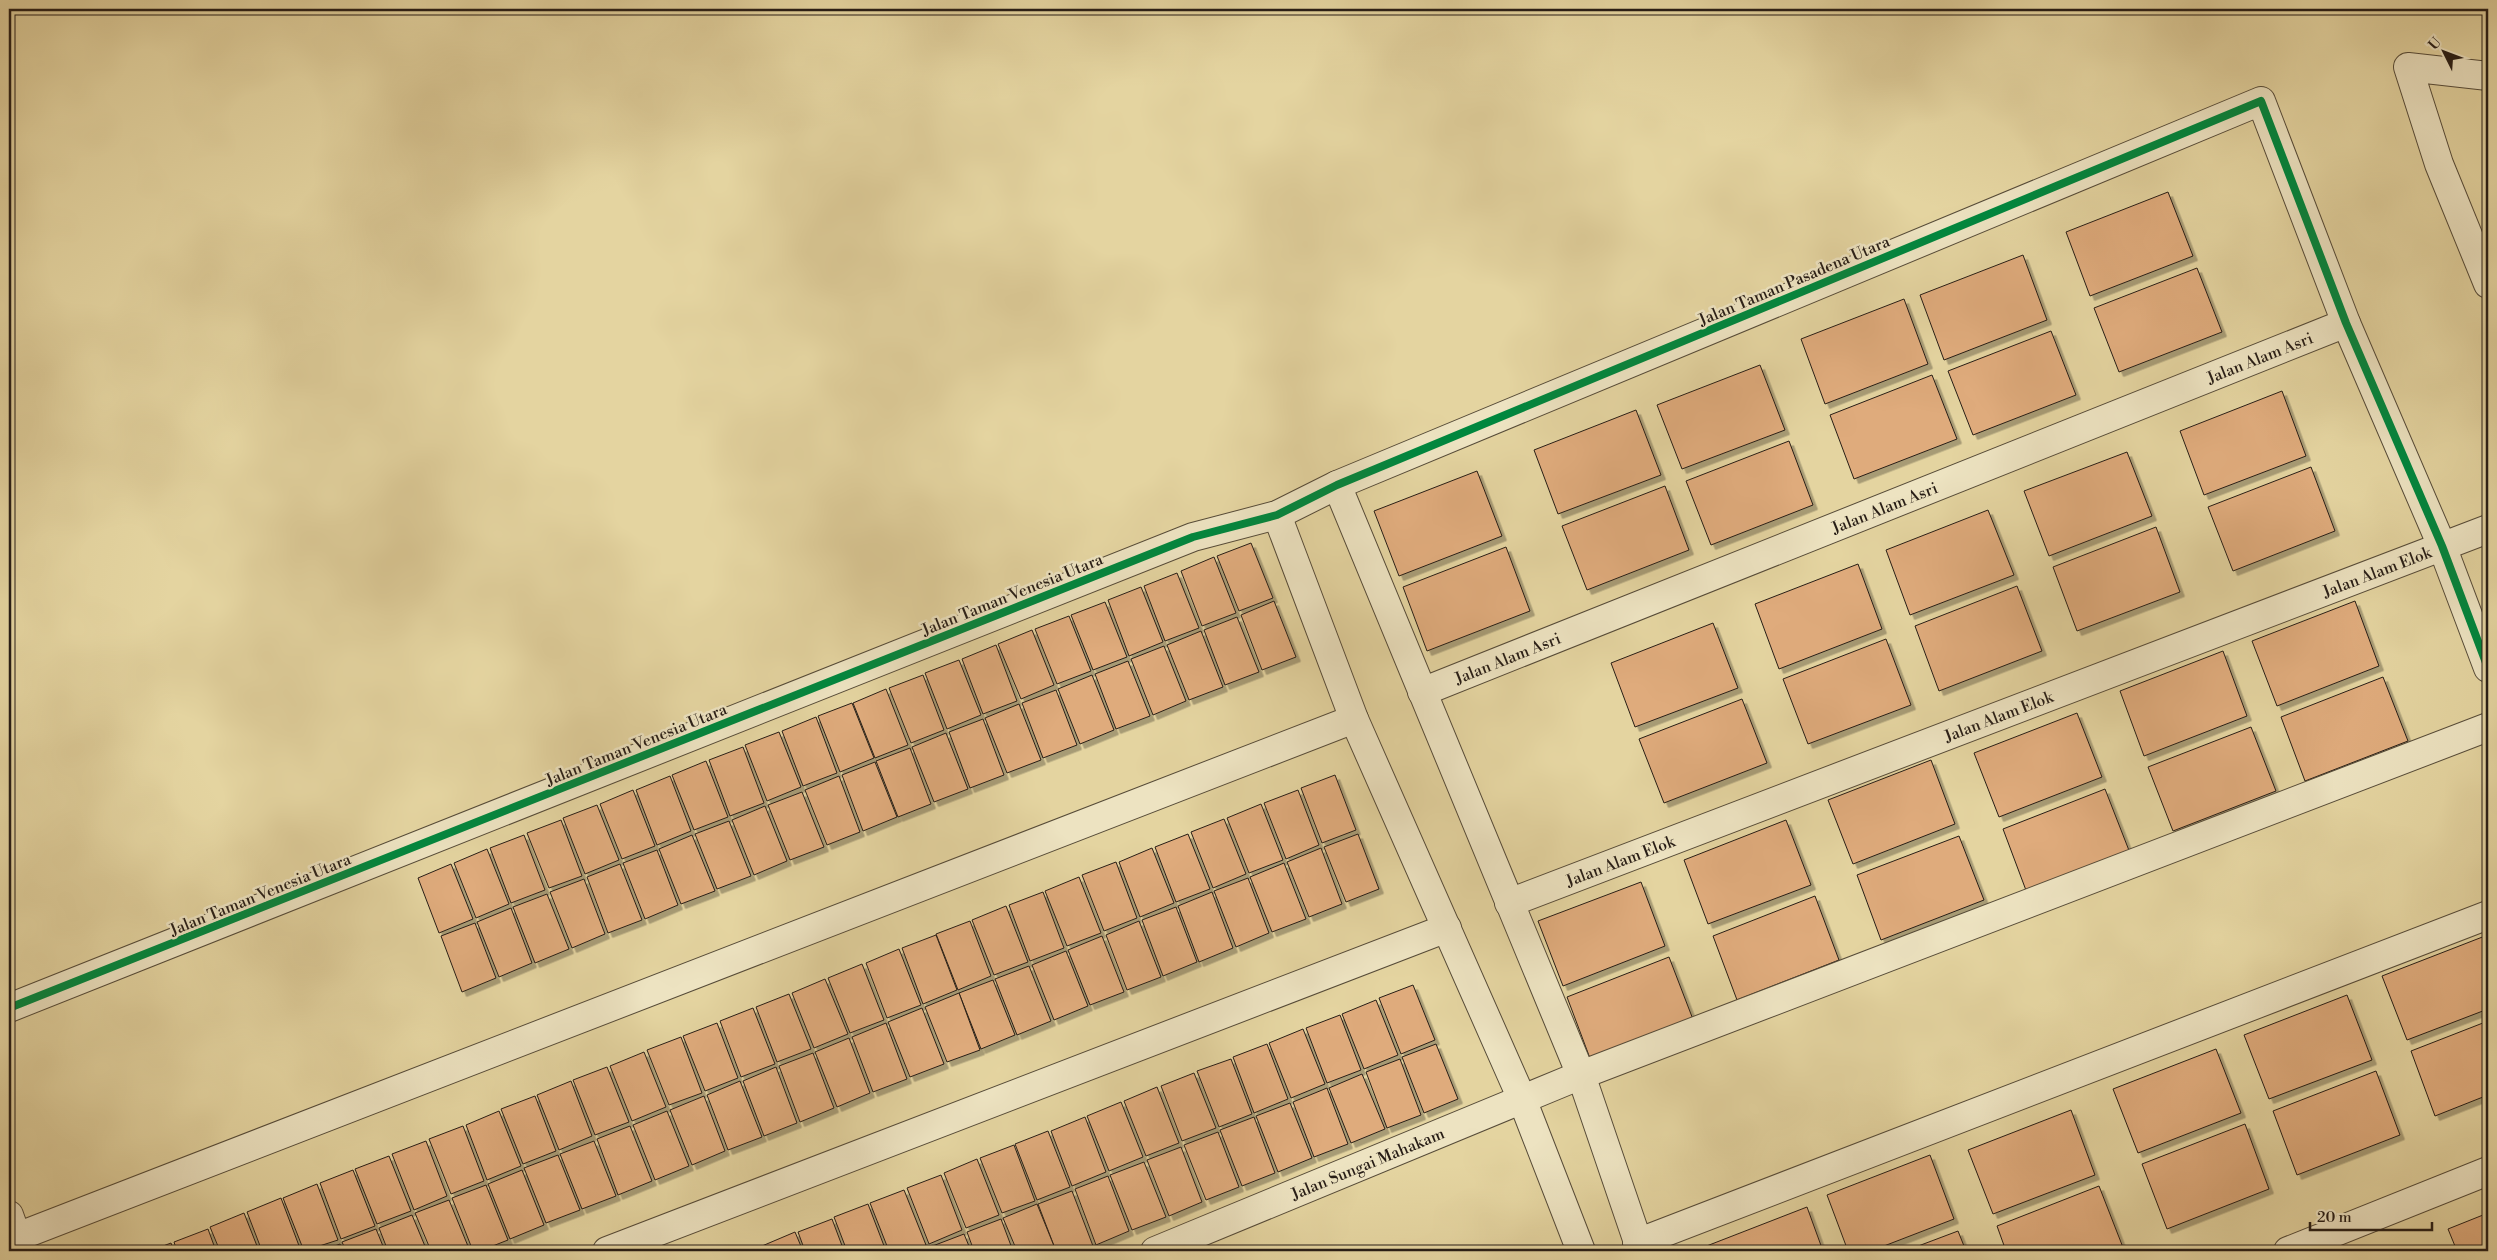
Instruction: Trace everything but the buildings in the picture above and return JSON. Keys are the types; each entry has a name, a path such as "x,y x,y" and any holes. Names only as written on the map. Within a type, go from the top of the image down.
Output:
{"street":[{"path":"2488,76 2408,67 2439,164 2488,284"},
{"name":"Jalan Taman Pasadena Utara","path":"1277,515 1337,485 2261,101 2346,323"},
{"path":"2346,323 2442,546 2488,668"},
{"name":"Jalan Alam Asri","path":"1422,692 2346,323"},
{"path":"1337,485 1581,1075 1639,1247 2488,915"},
{"path":"1277,515 1354,719 1522,1099 1581,1251"},
{"name":"Jalan Taman Venesia Utara","path":"9,1008 1193,537 1277,515"},
{"name":"Jalan Alam Elok","path":"1509,903 2488,529"},
{"path":"16,1234 1354,719"},
{"name":"Jalan Sungai Mahakam","path":"1155,1251 1581,1075 2488,727"},
{"path":"607,1251 1447,928"},
{"path":"2288,1251 2488,1171"}],"cycle path":[{"path":"9,1008 1193,537 1277,515 1337,485 2261,101 2346,323 2442,546 2488,668"}]}
